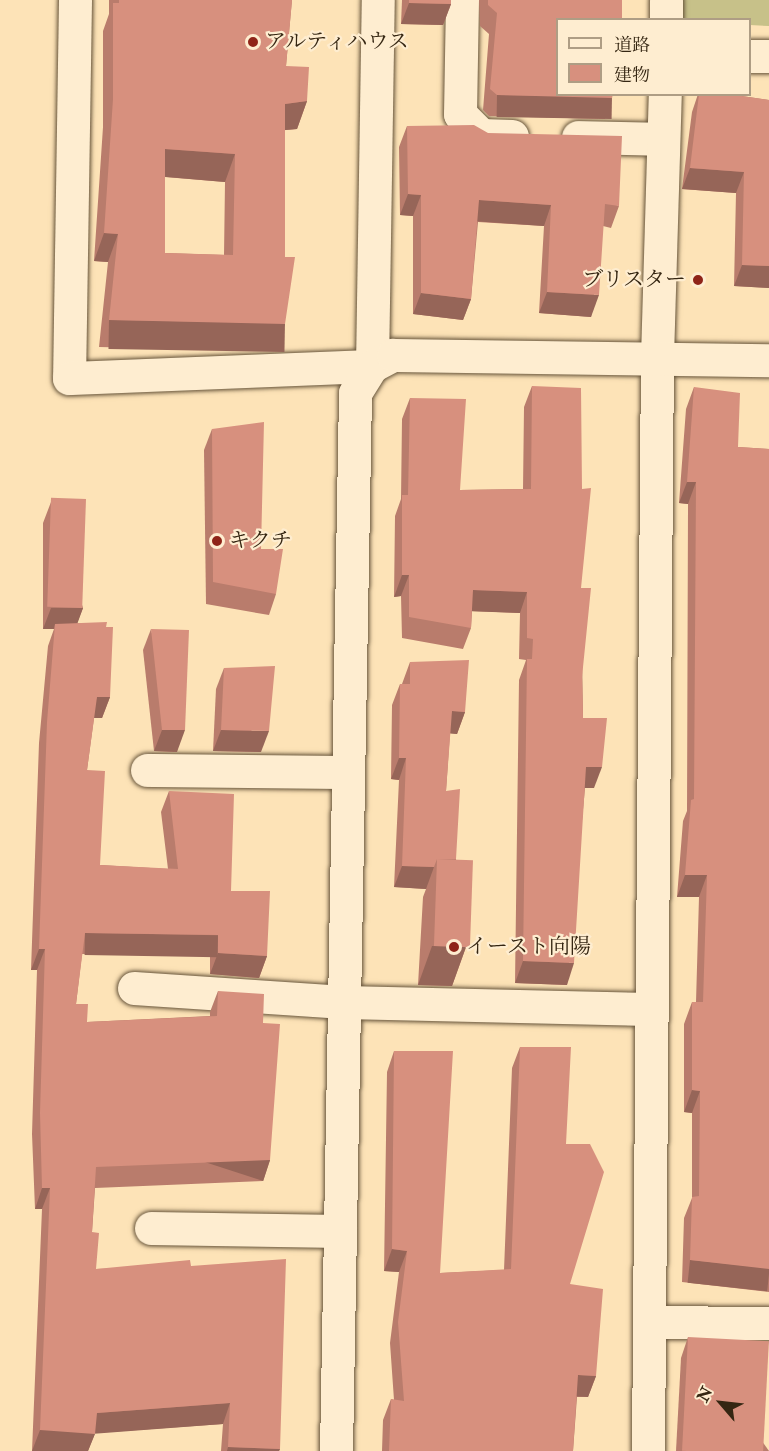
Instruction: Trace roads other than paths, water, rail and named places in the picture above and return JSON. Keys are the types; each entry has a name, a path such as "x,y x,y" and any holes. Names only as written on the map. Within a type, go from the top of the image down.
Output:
{"street":[{"path":"75,0 69,378 372,366 393,355 769,360"},
{"path":"336,1451 355,393 372,366 378,0"},
{"path":"462,0 460,114 480,135 663,139"},
{"path":"666,0 666,18"},
{"path":"751,56 769,56"},
{"path":"648,1451 657,357 665,96"},
{"path":"147,770 348,772"},
{"path":"134,988 344,1002 651,1009"},
{"path":"151,1228 340,1231"},
{"path":"649,1322 769,1323"}],"place":[{"name":"アルティハウス","path":"253,42"},
{"name":"ブリスター","path":"698,280"},
{"name":"キクチ","path":"217,541"},
{"name":"イースト向陽","path":"454,947"}]}
